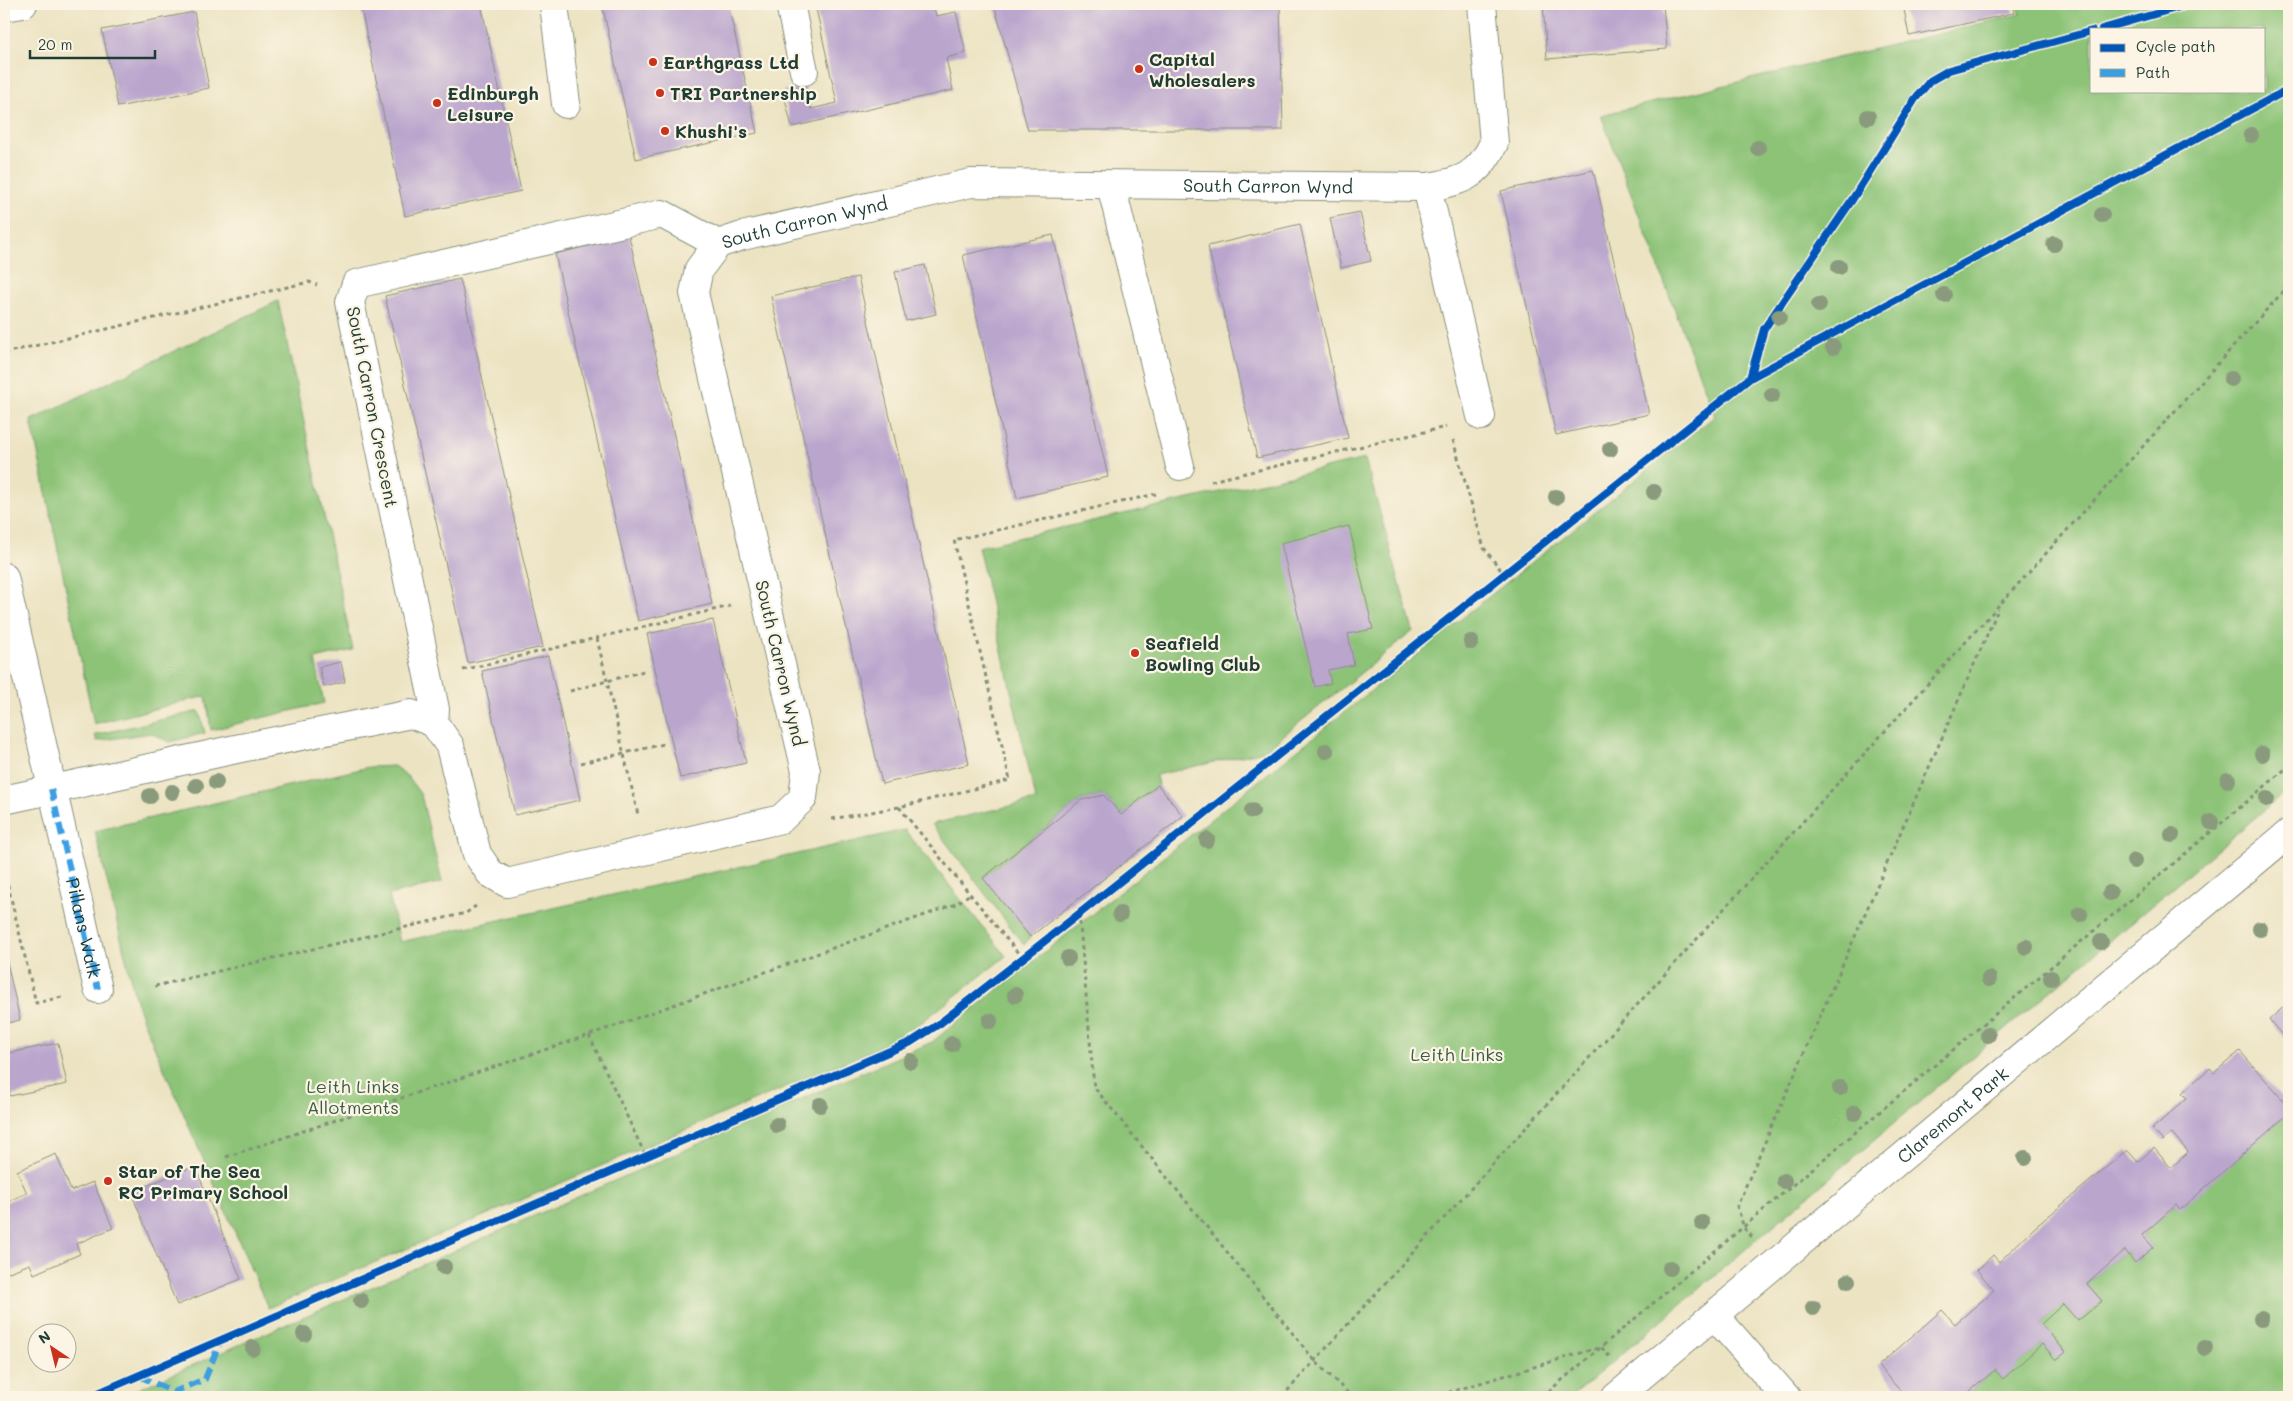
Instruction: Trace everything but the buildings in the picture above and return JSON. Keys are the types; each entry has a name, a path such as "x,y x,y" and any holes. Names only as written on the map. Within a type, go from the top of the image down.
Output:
{"street":[{"path":"4,7 22,4"},
{"path":"554,4 566,104"},
{"path":"790,4 804,71"},
{"name":"South Carron Wynd","path":"803,798 806,771 694,293 699,269 718,244 742,236 971,183 1427,187 1447,184 1470,176 1485,162 1494,143 1482,4"},
{"path":"1110,185 1180,466"},
{"path":"1427,187 1481,416"},
{"name":"South Carron Crescent","path":"434,723 435,709 350,302 356,284 662,214 718,244"},
{"name":"Pillans Walk","path":"4,577 51,790 98,989"},
{"path":"4,800 236,749 411,714 434,723 450,746 477,854 490,873 507,883 781,819 803,798"},
{"name":"Claremont Park","path":"1624,1390 2289,833"},
{"path":"1714,1316 1786,1397"}],"path":[{"path":"4,354 309,282 350,302"},
{"path":"1282,1397 2289,285"},
{"path":"1452,436 1484,548 1503,573"},
{"path":"803,798 824,820 899,807 1010,780 954,540"},
{"path":"429,679 766,597"},
{"path":"1776,1263 1744,1228 1737,1206 1998,608"},
{"path":"596,638 646,850"},
{"path":"570,691 648,670"},
{"path":"581,763 664,744"},
{"path":"1542,1397 2289,766"},
{"path":"899,807 1023,959"},
{"path":"155,986 466,913 507,883"},
{"path":"226,1157 589,1035 956,904 970,894"},
{"path":"1079,914 1094,1087 1316,1361 1352,1397"},
{"path":"589,1035 646,1157"},
{"path":"1601,1347 1624,1390"},
{"path":"1433,1397 1601,1347"}],"green space":[{"name":"Leith Links","path":"2018,4 2289,4 2289,789 1571,1397 120,1397 932,1042 1715,416 1601,115 2020,14"},
{"path":"278,301 353,650 315,659 324,703 211,730 206,696 94,724 31,420"},
{"path":"1365,459 1413,631 1264,751 1156,775 1158,785 1121,815 1104,795 1081,800 983,877 1030,937 1024,945 932,824 1036,800 978,547"},
{"path":"199,711 205,733 169,742 151,733 97,741 95,735"},
{"name":"Leith Links Allotments","path":"394,766 408,777 421,795 442,882 389,895 400,942 905,830 1006,956 922,1022 889,1043 268,1308 136,1001 95,831 369,767"},
{"path":"2289,1113 2289,1397 1963,1397 1995,1370 2003,1378 2042,1344 2057,1360 2065,1351 2041,1324 2063,1304 2079,1321 2102,1301 2087,1284 2125,1250 2136,1262 2153,1247 2142,1235 2176,1205 2180,1209"}],"marked path":[{"path":"51,789 98,989"},
{"path":"139,1376 174,1392 205,1379 221,1340"}],"cycle path":[{"path":"2106,28 2190,4"},
{"path":"1750,378 1764,329 1852,200 1915,99 1930,81 1949,70 2090,32"},
{"path":"89,1397 911,1042 939,1024 1079,914 1750,378 2289,89"}],"place":[{"name":"Earthgrass Ltd","path":"653,62"},
{"name":"Capital Wholesalers","path":"1139,69"},
{"name":"TRI Partnership","path":"660,93"},
{"name":"Edinburgh Leisure","path":"437,103"},
{"name":"Khushi's","path":"665,131"},
{"name":"Seafield Bowling Club","path":"1135,653"},
{"name":"Star of The Sea RC Primary School","path":"108,1181"}]}
